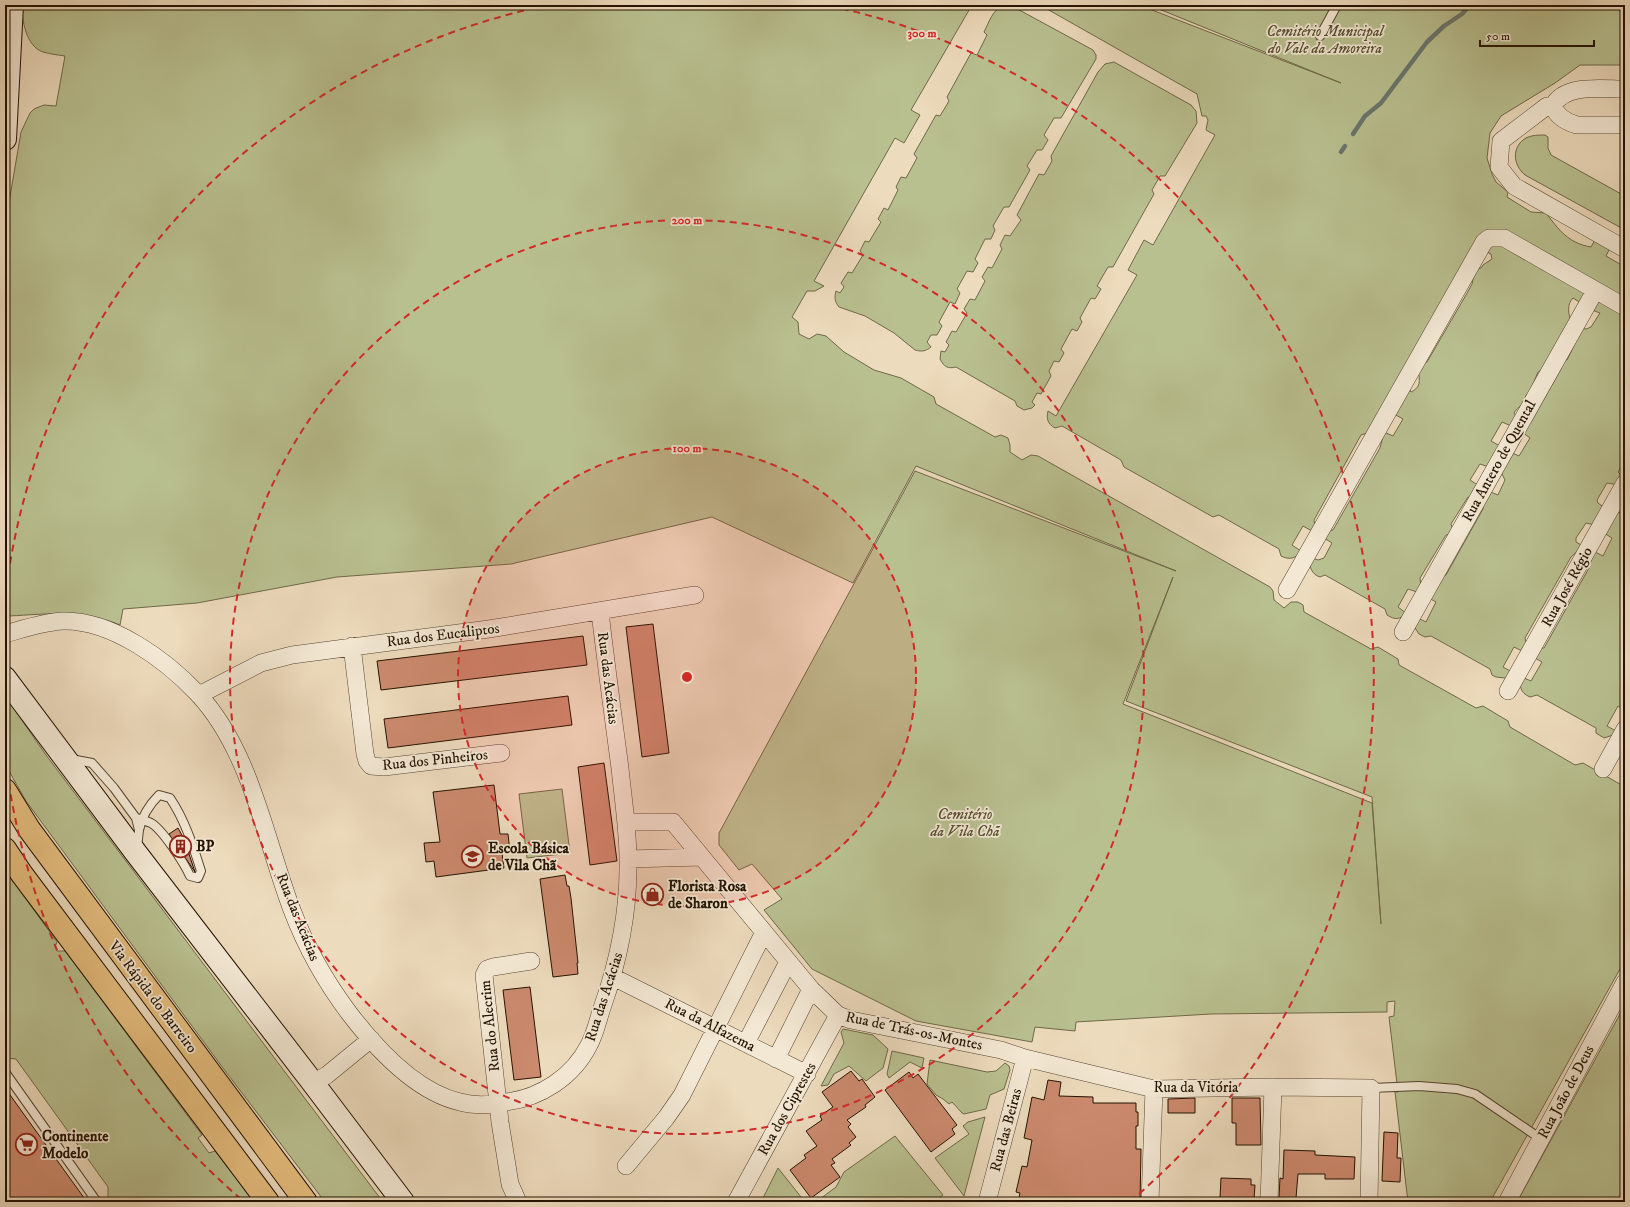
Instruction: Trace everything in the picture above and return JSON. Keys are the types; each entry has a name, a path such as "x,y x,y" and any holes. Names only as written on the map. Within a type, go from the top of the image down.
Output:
{"highway":[{"name":"Via Rápida do Barreiro","path":"5,790 29,830 306,1202"},
{"name":"Via Rápida do Barreiro","path":"5,849 21,873 268,1202"}],"main road":[{"path":"5,139 6,76 12,5"},
{"path":"5,678 67,758 136,853 403,1202"}],"street":[{"path":"1625,89 1577,89 1562,95 1556,100 1553,106 1556,114 1570,123 1577,125 1625,125"},
{"path":"1553,106 1547,106 1501,141 1499,167 1514,186 1625,249"},
{"path":"1287,590 1484,242 1490,238 1504,238 1625,307"},
{"name":"Rua Antero de Quental","path":"1403,632 1595,291"},
{"name":"Rua José Régio","path":"1508,691 1625,483"},
{"name":"Rua dos Eucaliptos","path":"199,695 261,663 292,655 352,646 489,630 694,596"},
{"name":"Rua das Acácias","path":"5,634 46,623 63,621 99,627 119,635 145,649 173,670 199,695 218,719 236,750 291,908 303,938 332,989 349,1013 371,1039 412,1077 441,1096 462,1103 498,1104 518,1101 537,1094 556,1083 574,1066 589,1046 613,977 621,942 628,885 626,822 600,612"},
{"name":"Rua dos Pinheiros","path":"352,646 365,754 367,761 371,766 384,767 501,753"},
{"path":"1603,769 1625,729"},
{"name":"Rua de Trás-os-Montes","path":"626,822 673,822 811,989 838,1015 851,1020 1001,1050 1025,1058"},
{"path":"628,859 702,857"},
{"path":"626,1166 666,1118 682,1095 764,932"},
{"name":"Rua do Alecrim","path":"498,1104 484,975 487,969 493,967 531,961"},
{"path":"746,1043 788,962"},
{"name":"Rua da Alfazema","path":"613,977 716,1027 807,1074"},
{"name":"Rua João de Deus","path":"1507,1202 1625,982"},
{"path":"776,1059 811,989"},
{"name":"Rua dos Ciprestes","path":"736,1202 838,1015"},
{"path":"313,1083 326,1075 371,1039"},
{"name":"Rua da Vitória","path":"1025,1058 1154,1089 1273,1086 1371,1088"},
{"name":"Rua das Beiras","path":"987,1202 1025,1058"},
{"path":"1269,1202 1273,1086"},
{"path":"1369,1202 1371,1088"},
{"path":"1150,1202 1154,1089"},
{"path":"498,1104 510,1184 518,1202"}],"lane":[{"path":"1320,36 1338,5"},
{"path":"67,758 92,763 139,818 152,824 162,835 184,864 190,876 198,878 201,871 179,811 170,798 159,795 139,818 136,853"},
{"path":"5,1072 97,1202"},
{"path":"1371,1088 1419,1086 1457,1089 1475,1094 1541,1139"}],"green space":[{"name":"Cemitério da Vila Chã","path":"22,5 972,5 911,110 920,115 904,143 895,138 814,281 824,286 815,291 807,291 792,317 798,322 799,334 809,339 817,334 826,336 844,352 874,370 901,378 934,397 936,404 995,437 1001,435 1008,438 1010,452 1022,460 1031,455 1038,456 1270,587 1273,591 1274,600 1284,608 1291,602 1298,602 1303,605 1304,612 1371,649 1378,647 1398,659 1399,665 1476,708 1483,706 1508,721 1510,727 1575,765 1583,763 1625,787 1625,960 1490,1202 1408,1202 1395,1092 1398,1092 1389,1017 1394,1016 1395,1001 1387,1002 1387,1012 1211,1014 1076,1022 1075,1031 1035,1027 1032,1042 916,1021 812,969 764,910 782,899 752,864 739,870 719,845 719,833 915,471 1176,571 916,466 853,583 712,517 511,564 337,577 197,603 123,609 120,625 106,620 79,615 52,614 9,616 7,612 5,612 5,226 21,132 30,113 34,109 44,105 56,106 65,56 43,52 37,49 29,39 26,32","holes":["1173,577 1126,701 1372,797 1381,924 1372,803 1123,704"]},
{"path":"1010,5 1093,50 1096,55 1096,59 1061,118 1054,118 1044,135 1048,140 1042,150 1037,150 1027,166 1030,170 1009,207 1004,207 993,226 995,230 991,239 985,239 975,259 978,263 973,272 967,271 957,289 960,293 955,304 950,302 939,322 942,326 937,335 931,335 927,342 931,347 924,351 915,350 894,333 865,316 839,307 835,300 836,291 840,293 844,287 841,283 848,272 852,273 863,255 860,251 865,241 869,242 881,222 878,219 884,208 888,210 898,190 896,187 901,177 906,178 917,158 914,154 936,115 940,116 949,101 947,97 971,53 977,55 987,35 984,32 992,16 1000,7"},
{"name":"Cemitério Municipal do Vale da Amoreira","path":"1040,5 1139,5 1341,83 1149,5 1625,5 1625,65 1580,65 1555,83 1501,116 1490,133 1487,158 1496,182 1508,192 1507,197 1531,212 1546,213 1565,235 1576,242 1591,247 1596,238 1611,246 1606,256 1625,267 1625,297 1486,232 1367,433 1361,435 1314,520 1315,526 1312,531 1303,526 1292,545 1301,551 1297,556 1292,558 1281,556 1279,549 1219,515 1213,517 1124,467 1121,460 1062,426 1055,428 1048,421 1048,411 1056,416 1137,275 1128,270 1144,240 1153,245 1215,135 1206,130 1208,120 1206,116 1202,116 1197,94"},
{"path":"1114,62 1191,105 1196,111 1197,123 1165,176 1160,176 1152,190 1154,194 1113,267 1108,267 1097,286 1101,289 1095,299 1091,298 1080,318 1082,322 1077,331 1072,329 1061,349 1064,353 1059,362 1054,361 1049,371 1051,376 1041,394 1037,393 1032,402 1035,405 1032,408 1024,410 1017,406 1015,401 956,367 951,368 945,366 940,359 941,351 945,352 949,345 946,342 952,331 956,332 967,313 964,309 970,299 975,300 985,281 982,277 988,267 992,268 1002,249 1000,245 1005,235 1010,236 1021,220 1017,215 1039,174 1044,175 1052,161 1051,156 1098,72 1105,64"},
{"path":"1545,135 1548,137 1548,148 1551,155 1623,195 1625,191 1625,230 1525,175 1521,171 1515,156 1518,146 1528,137"},
{"path":"1491,242 1499,242 1583,290 1584,295 1581,303 1573,298 1569,304 1569,316 1571,323 1551,352 1552,356 1543,369 1538,372 1524,402 1514,413 1516,416 1511,426 1502,422 1491,441 1500,446 1489,467 1480,464 1470,480 1479,486 1473,498 1468,497 1451,524 1453,530 1452,534 1446,535 1420,578 1421,587 1417,592 1408,589 1398,607 1406,613 1402,617 1392,618 1387,615 1385,609 1325,575 1320,577 1314,574 1310,565 1313,558 1318,560 1324,558 1332,543 1324,538 1328,531 1333,530 1380,448 1384,432 1393,436 1403,419 1394,414 1410,390 1411,392 1416,389 1419,381 1419,375 1416,375 1423,363 1427,362 1466,295 1472,284 1475,269 1481,268 1492,259 1491,254 1485,251"},
{"path":"1597,300 1625,311 1625,466 1621,467 1618,472 1623,477 1617,486 1607,483 1597,500 1598,503 1605,508 1595,525 1586,523 1576,538 1576,542 1583,546 1571,557 1525,638 1527,646 1524,652 1514,647 1503,667 1512,672 1505,678 1496,677 1492,675 1490,669 1431,636 1425,637 1419,634 1415,628 1416,617 1426,622 1436,602 1427,597 1443,576 1446,575 1483,509 1483,504 1488,491 1498,495 1505,480 1502,474 1498,472 1510,452 1519,456 1530,438 1522,432 1528,423 1531,422 1561,369 1558,366 1563,359 1567,360 1580,328 1586,329 1591,327 1600,313 1592,310"},
{"path":"1625,508 1625,710 1618,706 1607,726 1616,731 1613,735 1604,738 1596,733 1596,728 1537,695 1530,697 1522,691 1521,683 1522,677 1531,681 1542,662 1533,657 1539,648 1544,648 1589,568 1588,566 1585,568 1593,551 1603,556 1612,538 1604,533 1616,513 1619,513"},
{"path":"5,696 46,755 383,1202 325,1202 220,1064 26,801 5,764"},
{"path":"562,789 570,853 527,858 519,794"},
{"path":"5,870 57,942 55,947 57,951 65,951 202,1135 198,1138 209,1153 215,1151 255,1202 108,1202 108,1187 16,1059 5,1058"},
{"path":"1625,1005 1625,1202 1517,1202"},
{"path":"843,1029 873,1035 888,1049 883,1068 866,1081 849,1066 834,1074 828,1085 821,1086 844,1043 841,1032"},
{"path":"892,1051 924,1058 922,1068 910,1062 889,1078 887,1074"},
{"path":"930,1060 987,1072 996,1071 1005,1063 1009,1066 1010,1070 1004,1089 990,1095 986,1109 964,1114 952,1102 949,1104 936,1095 927,1084"},
{"path":"985,1117 964,1196 935,1158 969,1134 963,1126 968,1122"},
{"path":"895,1136 943,1195 934,1202 816,1202 836,1187 844,1172"},
{"path":"778,1168 801,1197 794,1202 761,1202"}],"building":[{"path":"653,624 669,753 642,757 626,627"},
{"path":"583,636 587,665 381,690 377,661"},
{"path":"568,696 572,725 388,748 384,719"},
{"path":"604,763 617,861 590,865 578,767"},
{"path":"494,785 500,834 508,834 510,852 502,853 504,868 436,877 434,861 426,862 424,843 440,842 433,792"},
{"name":"BP","path":"178,828 184,839 195,872 169,834"},
{"path":"565,875 571,898 578,974 553,977 540,879"},
{"path":"530,987 541,1077 514,1080 503,990"},
{"path":"851,1071 859,1081 862,1079 875,1097 865,1105 866,1107 847,1120 851,1124 848,1127 856,1137 849,1143 851,1145 832,1159 835,1163 831,1165 840,1177 811,1198 790,1170 806,1158 804,1155 817,1146 806,1131 822,1120 820,1116 833,1107 822,1092"},
{"path":"909,1072 913,1078 918,1074 957,1125 952,1129 955,1134 931,1152 885,1090"},
{"path":"1048,1080 1061,1082 1059,1096 1093,1097 1093,1103 1136,1103 1136,1112 1138,1112 1138,1126 1136,1126 1136,1149 1141,1149 1140,1202 1018,1202 1020,1193 1016,1192 1022,1166 1027,1167 1032,1140 1024,1138 1032,1097 1044,1100"},
{"name":"Continente Modelo","path":"5,1088 87,1202 5,1202"},
{"path":"1195,1098 1195,1113 1168,1113 1168,1099"},
{"path":"1232,1098 1260,1098 1261,1145 1236,1145 1236,1123 1232,1123"},
{"path":"1384,1132 1398,1133 1397,1158 1401,1158 1400,1182 1382,1181"},
{"path":"1284,1150 1315,1151 1315,1155 1355,1157 1354,1179 1325,1179 1325,1174 1298,1174 1296,1198 1279,1198 1280,1178 1283,1179"},
{"path":"1221,1178 1251,1179 1251,1185 1255,1185 1254,1199 1220,1198"}],"waterway":[{"path":"1353,134 1365,116 1381,103 1427,42 1444,26 1462,14 1470,5"},
{"path":"1341,152 1345,146"}],"place":[{"name":"BP","path":"181,846"},
{"name":"Escola Básica de Vila Chã","path":"473,857"},
{"name":"Florista Rosa de Sharon","path":"653,895"},
{"name":"Continente Modelo","path":"26,1145"}]}
